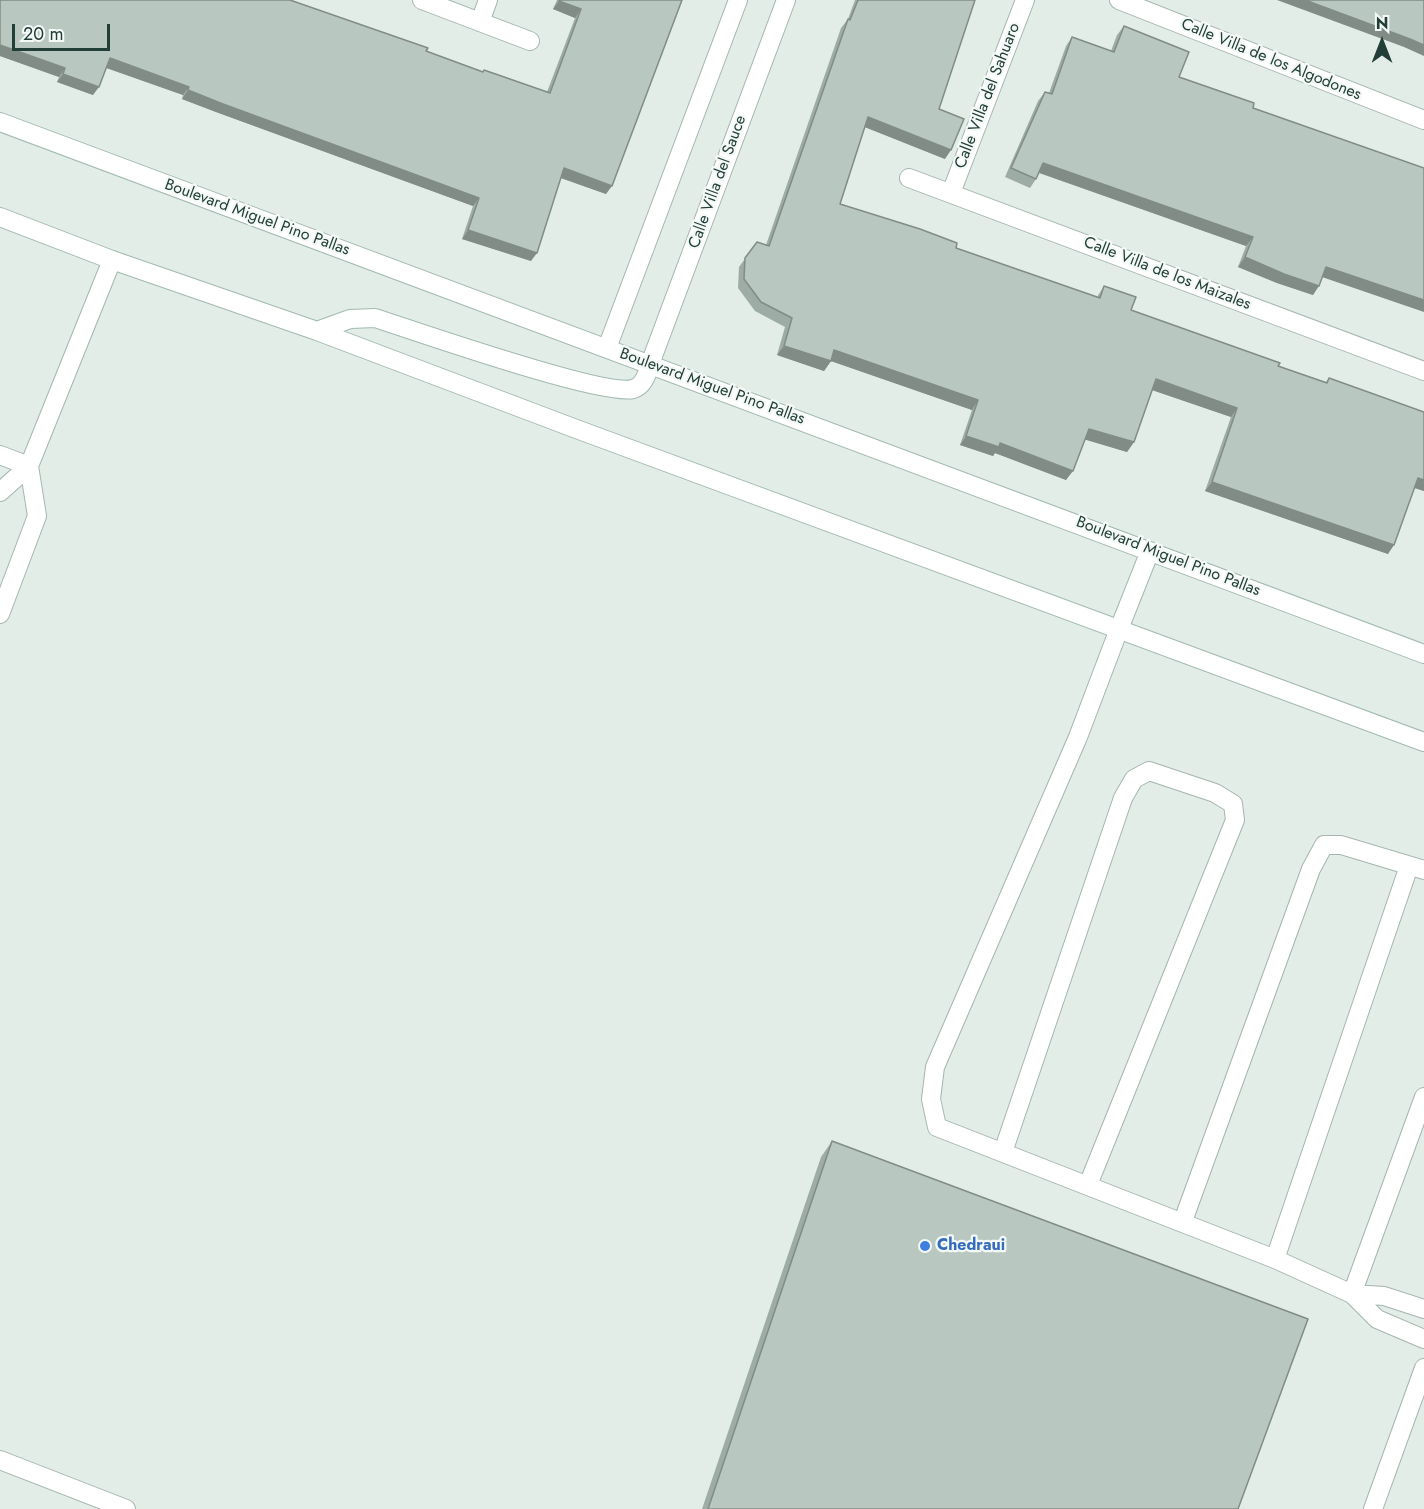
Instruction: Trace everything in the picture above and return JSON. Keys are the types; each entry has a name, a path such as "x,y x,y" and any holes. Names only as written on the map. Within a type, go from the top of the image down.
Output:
{"main road":[{"path":"422,0 530,41"},
{"path":"480,22 488,0"},
{"path":"606,348 738,0"},
{"name":"Calle Villa del Sauce","path":"317,331 350,319 375,318 567,377 619,390 634,389 644,381 786,0"},
{"name":"Calle Villa del Sahuaro","path":"951,193 1025,0"},
{"name":"Calle Villa de los Algodones","path":"1119,0 1424,120"},
{"name":"Boulevard Miguel Pino Pallas","path":"0,122 1424,654"},
{"name":"Calle Villa de los Maizales","path":"909,178 1424,371"},
{"path":"0,217 112,260 317,331 1424,742"},
{"path":"0,492 29,466 112,260"},
{"path":"0,455 29,466"},
{"path":"0,614 37,516 29,466"},
{"path":"1150,551 1078,737 935,1067 931,1100 937,1127 1183,1221 1275,1259 1352,1294 1377,1319 1424,1339"},
{"path":"1004,1152 1123,798 1134,779 1149,771 1215,793 1233,804 1235,820 1088,1185"},
{"path":"1183,1221 1311,869 1324,845 1341,845 1416,868 1275,1259"},
{"path":"1352,1294 1424,1097"},
{"path":"1352,1294 1384,1296 1424,1309"},
{"path":"1373,1509 1424,1368"},
{"path":"0,1461 126,1509"}],"building":[{"path":"0,0 290,0 428,48 426,51 483,72 484,70 550,93 581,9 559,0 682,0 612,186 564,168 537,253 468,230 479,198 223,104 188,90 189,87 110,58 99,87 63,74 65,68 0,45"},
{"path":"858,0 975,0 939,109 964,119 951,150 868,117 840,204 920,229 957,243 956,248 1100,298 1104,286 1136,297 1131,310 1280,363 1278,366 1327,383 1329,378 1424,412 1424,480 1418,478 1394,545 1212,482 1237,408 1156,379 1134,442 1089,429 1073,471 1000,443 999,447 966,436 978,400 834,350 831,361 784,346 792,318 761,302 744,279 745,258 757,242 769,246 848,19 850,20"},
{"path":"1305,0 1424,0 1424,45 1410,39"},
{"path":"1124,26 1189,52 1179,77 1254,103 1253,108 1424,168 1424,300 1326,267 1319,286 1245,257 1253,237 1043,163 1036,179 1011,168 1045,92 1052,94 1072,37 1114,52"},
{"name":"Chedraui","path":"832,1141 1308,1319 1238,1509 708,1509"}],"place":[{"name":"Chedraui","path":"925,1246"}]}
